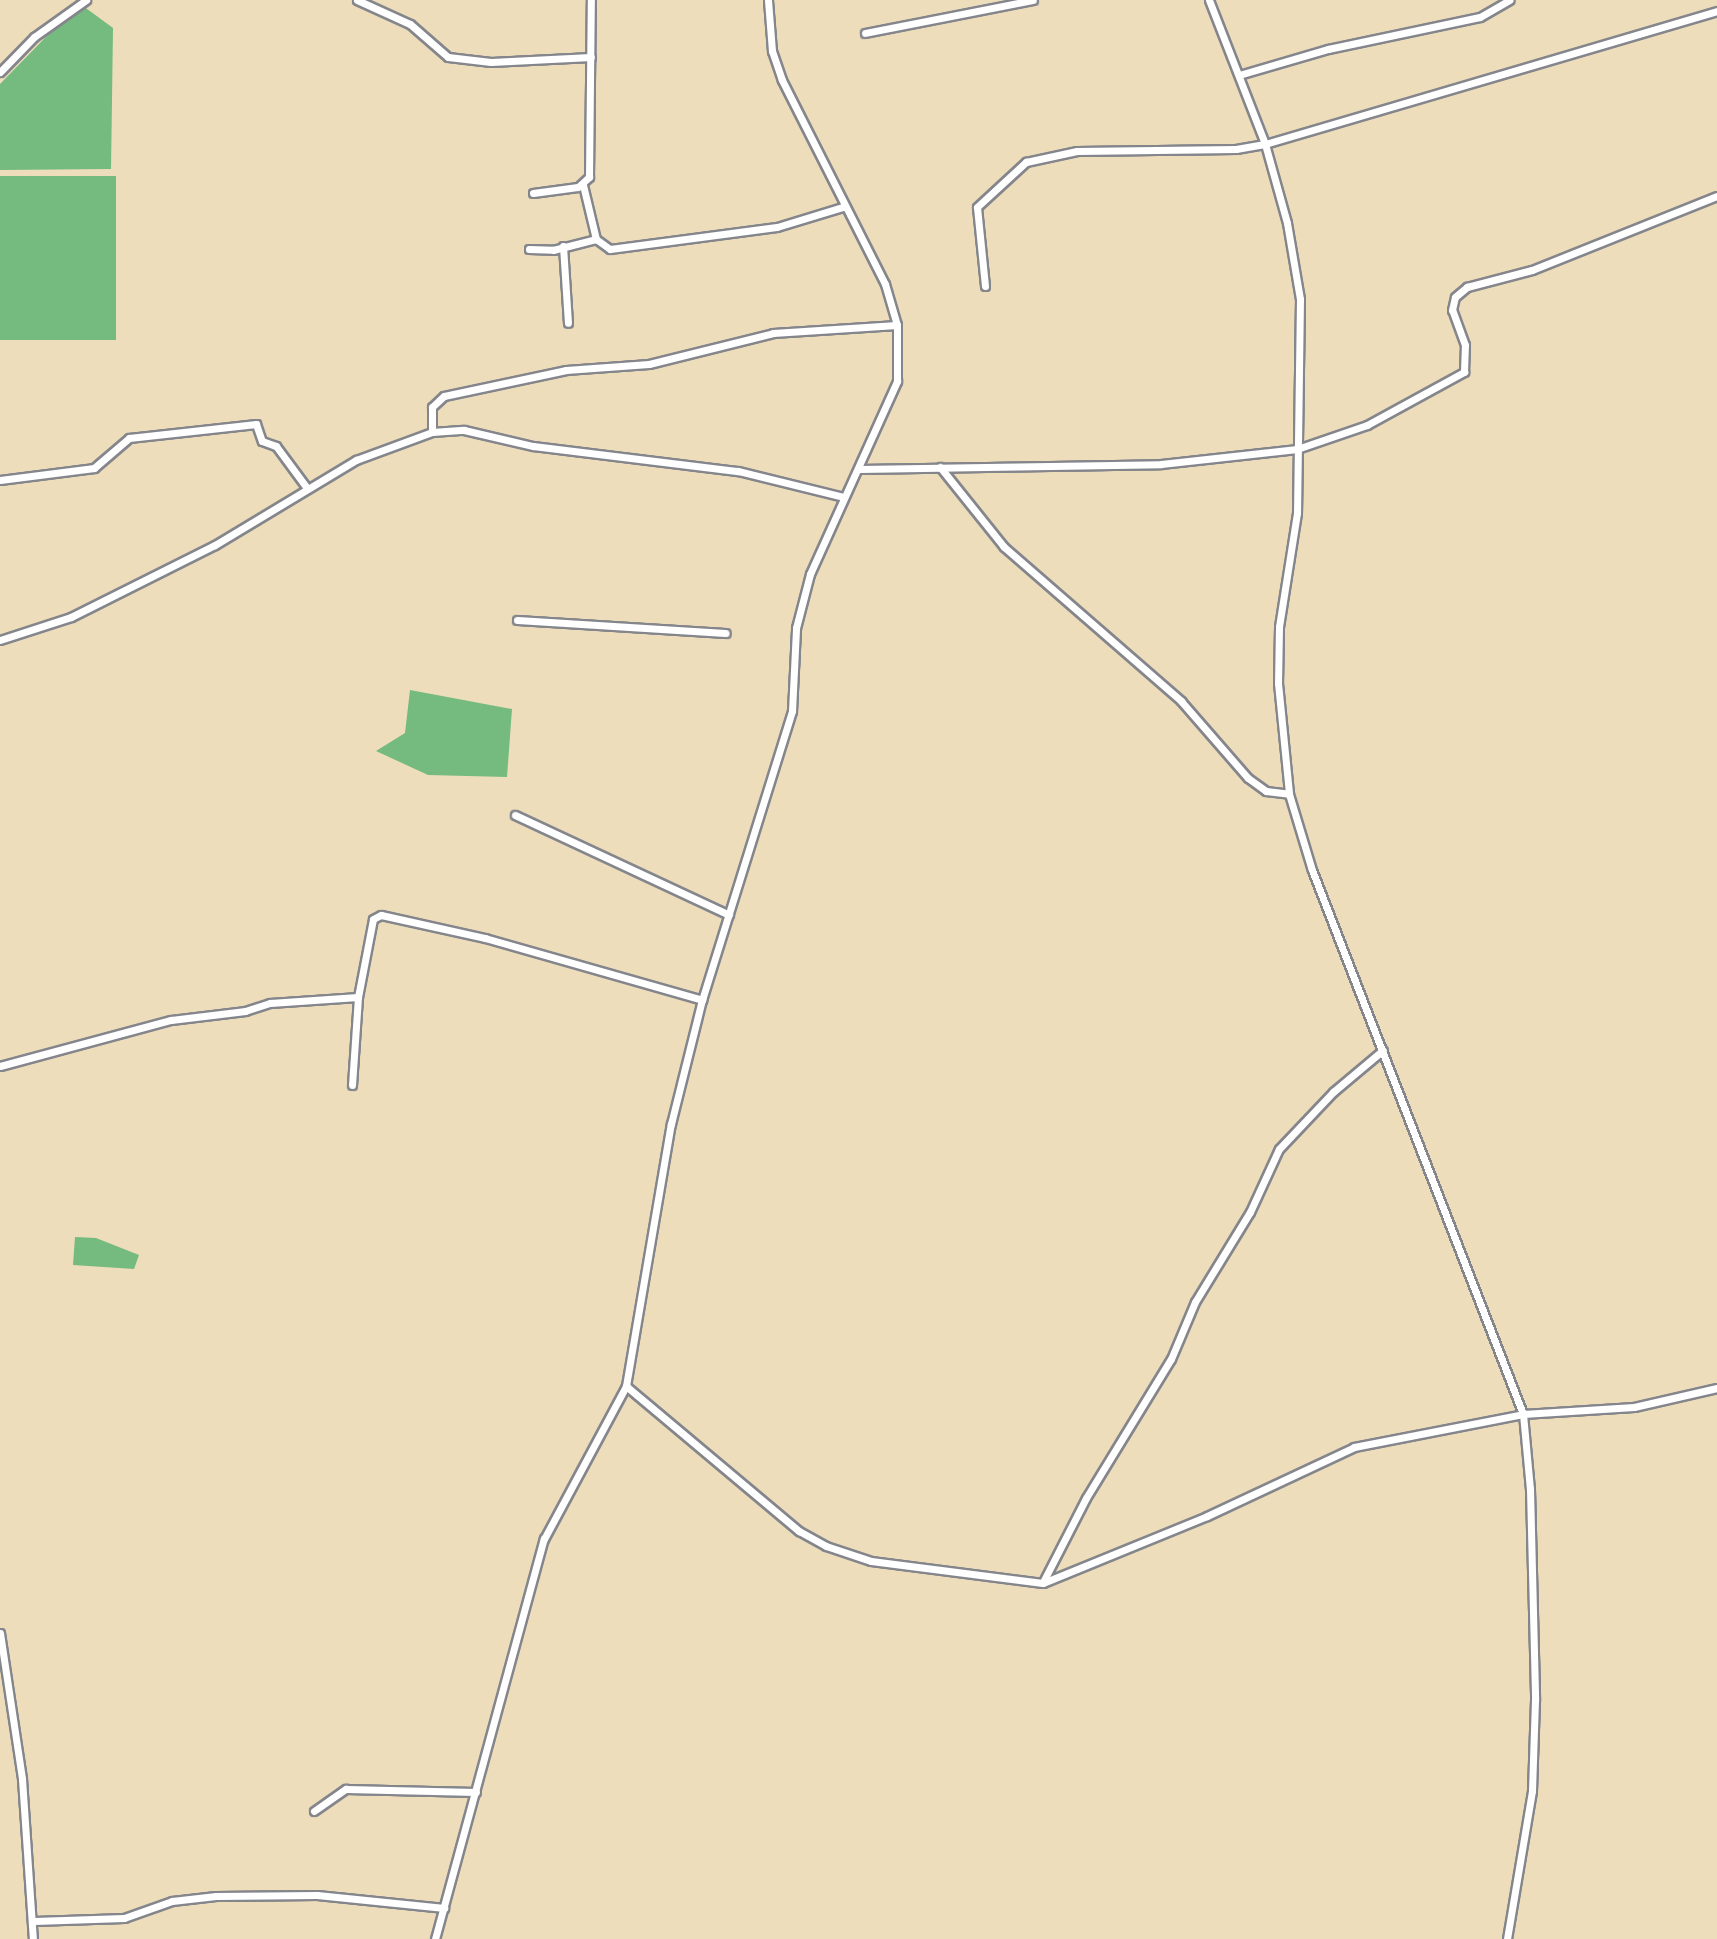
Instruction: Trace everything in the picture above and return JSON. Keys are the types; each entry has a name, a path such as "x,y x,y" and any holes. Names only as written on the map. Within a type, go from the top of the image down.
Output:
{"street":[{"path":"0,72 45,27 86,0"},
{"path":"357,0 410,24 448,57 491,62 591,57"},
{"path":"533,193 583,185 589,177 591,0"},
{"path":"435,1939 544,1539 626,1386 671,1124 702,1000 792,711 800,608 844,497 893,394 897,325 885,284 843,207 777,66 768,0"},
{"path":"964,11 965,0"},
{"path":"865,33 964,11 1033,0"},
{"path":"1209,0 1265,144 1287,223 1300,299 1297,513 1279,627 1278,683 1289,794 1312,870 1523,1414 1530,1489 1535,1700 1532,1791 1507,1939"},
{"path":"1239,75 1328,49 1480,17 1509,0"},
{"path":"985,286 977,207 1026,162 1077,151 1236,149 1265,144 1717,11"},
{"path":"583,185 596,239 610,249 634,249 777,227 843,207"},
{"path":"859,469 1161,464 1297,449 1367,425 1464,372 1465,345 1452,310 1455,297 1467,287 1532,270 1717,196"},
{"path":"529,249 596,239"},
{"path":"563,246 568,323"},
{"path":"432,432 432,407 444,396 566,370 649,364 761,335 897,325"},
{"path":"0,480 94,468 129,438 256,424 262,441 276,446 307,488"},
{"path":"0,640 71,617 215,545 356,460 432,432 464,430 533,446 738,471 844,497"},
{"path":"940,467 1004,547 1181,701 1248,778 1266,791 1289,794"},
{"path":"517,620 726,633"},
{"path":"515,815 729,915"},
{"path":"352,1085 358,997 373,919 385,915 702,1000"},
{"path":"0,1066 171,1020 270,1003 358,997"},
{"path":"1043,1583 1086,1498 1150,1397 1195,1302 1250,1212 1279,1149 1333,1092 1383,1050"},
{"path":"626,1386 799,1531 826,1546 920,1569 1043,1583 1207,1516 1354,1447 1523,1414 1634,1407 1717,1388"},
{"path":"0,1633 22,1779 33,1939"},
{"path":"314,1811 346,1789 476,1792"},
{"path":"34,1921 124,1918 172,1901 216,1896 317,1895 444,1908"}],"green space":[{"path":"79,3 113,28 111,169 0,170 0,84"},
{"path":"0,176 116,176 116,340 0,340"},
{"path":"410,690 512,709 507,777 428,775 376,751 405,733"},
{"path":"75,1237 96,1238 139,1255 134,1269 73,1265"}]}
